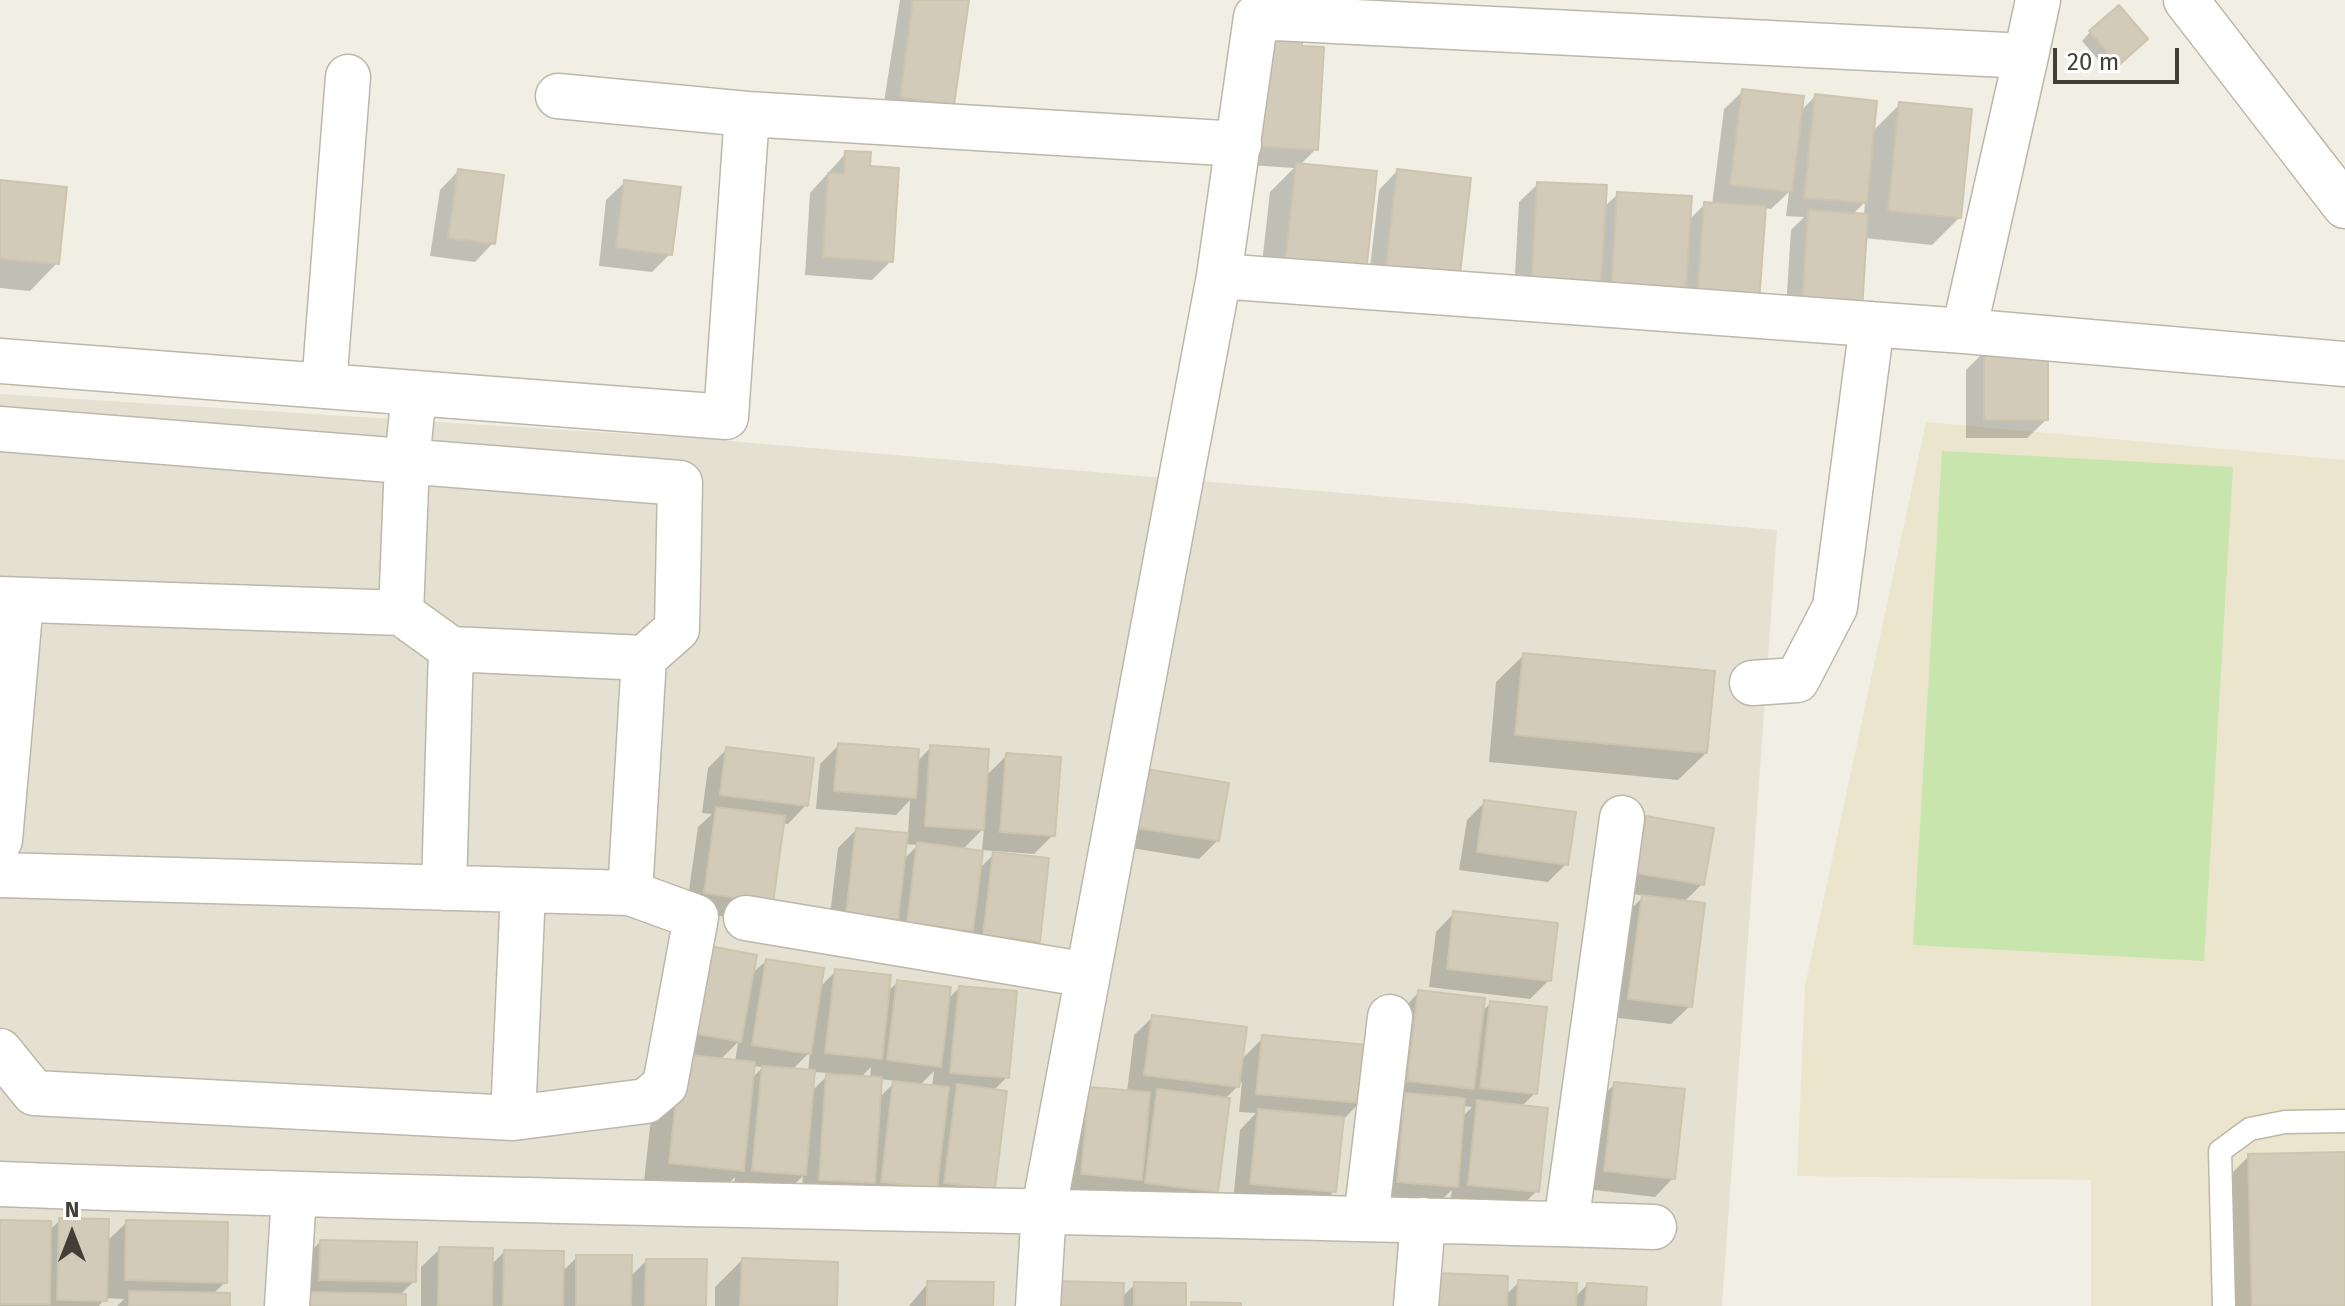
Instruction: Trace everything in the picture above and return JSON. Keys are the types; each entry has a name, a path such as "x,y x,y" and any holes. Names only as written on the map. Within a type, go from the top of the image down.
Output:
{"street":[{"path":"1964,331 2038,0"},
{"path":"2186,0 2345,206"},
{"path":"1038,1306 1044,1209 1219,276 1256,17 2026,56"},
{"path":"324,386 348,77"},
{"path":"558,96 747,114 1239,144"},
{"path":"0,361 726,417 747,114"},
{"path":"1219,276 1964,331 2345,364"},
{"path":"1752,683 1797,680 1835,607 1872,324"},
{"path":"401,613 407,461 414,393"},
{"path":"0,429 680,483 677,629 644,658 451,649 401,613 10,600 0,840"},
{"path":"444,888 451,649"},
{"path":"630,893 644,658"},
{"path":"1566,1224 1622,818"},
{"path":"0,875 630,893 696,917 665,1085 646,1101 513,1118 34,1093 0,1051"},
{"path":"513,1118 523,891"},
{"path":"746,918 1088,975"},
{"path":"1366,1219 1390,1017"},
{"path":"0,1184 294,1195 1044,1209 1654,1227"},
{"path":"287,1306 294,1195"},
{"path":"1416,1306 1423,1220"}],"lane":[{"path":"2224,1306 2220,1151 2250,1129 2285,1122 2345,1121"}],"shaded area":[{"path":"0,394 707,439 1777,530 1722,1306 0,1306"},
{"path":"1926,422 2345,460 2345,1306 2091,1306 2091,1180 1797,1176 1805,986"}],"green space":[{"path":"1942,451 2233,467 2204,961 1913,945"}],"building":[{"path":"913,0 969,0 954,105 900,97"},
{"path":"2119,5 2148,39 2119,65 2089,31"},
{"path":"1267,38 1302,40 1302,46 1324,47 1318,150 1252,146"},
{"path":"1742,89 1804,96 1792,192 1730,185"},
{"path":"1815,94 1877,101 1867,203 1804,198"},
{"path":"1899,102 1972,109 1961,218 1888,211"},
{"path":"845,151 871,152 870,166 899,168 893,262 823,257 828,173 844,174"},
{"path":"1296,163 1377,171 1366,273 1285,264"},
{"path":"458,169 504,175 495,244 448,238"},
{"path":"1397,169 1471,178 1459,283 1385,276"},
{"path":"0,180 67,187 59,264 0,259"},
{"path":"624,180 681,187 672,255 616,248"},
{"path":"1537,182 1607,185 1600,296 1531,293"},
{"path":"1617,192 1692,196 1685,301 1611,296"},
{"path":"1704,202 1766,206 1759,303 1697,299"},
{"path":"1808,210 1868,214 1862,310 1802,306"},
{"path":"1984,349 2048,349 2048,420 1984,420"},
{"path":"1523,653 1715,671 1707,753 1515,735"},
{"path":"838,743 919,749 916,798 834,791"},
{"path":"930,745 989,749 984,830 925,826"},
{"path":"726,747 814,758 808,806 720,795"},
{"path":"1006,753 1061,757 1055,836 1000,832"},
{"path":"1140,768 1229,783 1219,841 1131,827"},
{"path":"1484,800 1576,812 1568,865 1477,852"},
{"path":"716,807 785,816 773,903 704,893"},
{"path":"1646,816 1714,828 1704,885 1636,873"},
{"path":"856,828 908,833 898,920 846,914"},
{"path":"917,842 983,851 973,931 907,923"},
{"path":"993,852 1049,858 1040,942 983,935"},
{"path":"1642,895 1705,903 1692,1007 1628,999"},
{"path":"1453,911 1558,923 1551,981 1447,969"},
{"path":"699,944 757,955 741,1042 683,1031"},
{"path":"766,959 824,968 811,1054 752,1045"},
{"path":"835,969 891,975 882,1059 825,1053"},
{"path":"897,980 951,987 941,1067 887,1060"},
{"path":"959,986 1017,991 1009,1078 950,1073"},
{"path":"1418,990 1485,998 1474,1089 1407,1081"},
{"path":"1490,1001 1547,1007 1537,1094 1480,1088"},
{"path":"1152,1015 1247,1027 1239,1087 1144,1075"},
{"path":"1262,1035 1368,1045 1362,1103 1256,1094"},
{"path":"681,1054 755,1062 744,1171 669,1163"},
{"path":"762,1066 815,1070 806,1175 752,1171"},
{"path":"826,1074 882,1077 875,1183 819,1180"},
{"path":"893,1081 949,1087 937,1188 881,1182"},
{"path":"1614,1082 1685,1089 1675,1179 1604,1171"},
{"path":"957,1084 1007,1091 995,1189 944,1183"},
{"path":"1089,1087 1150,1092 1142,1180 1081,1174"},
{"path":"1157,1089 1230,1098 1218,1192 1145,1183"},
{"path":"1405,1093 1465,1098 1458,1187 1397,1182"},
{"path":"1477,1100 1548,1108 1539,1192 1468,1185"},
{"path":"1258,1109 1344,1117 1336,1192 1250,1184"},
{"path":"2345,1152 2345,1306 2252,1306 2248,1154"},
{"path":"59,1218 109,1219 107,1301 57,1300"},
{"path":"0,1220 51,1221 50,1304 0,1304"},
{"path":"126,1220 228,1222 227,1283 125,1280"},
{"path":"320,1240 417,1242 416,1282 319,1280"},
{"path":"439,1247 493,1248 492,1306 438,1306"},
{"path":"504,1250 564,1251 563,1306 503,1306"},
{"path":"576,1255 632,1255 631,1306 576,1306"},
{"path":"742,1258 838,1262 837,1306 740,1306"},
{"path":"646,1259 707,1259 706,1306 645,1306"},
{"path":"1438,1273 1508,1276 1507,1306 1436,1306"},
{"path":"1518,1280 1577,1283 1576,1306 1517,1306"},
{"path":"927,1281 994,1282 993,1306 927,1306"},
{"path":"1059,1281 1124,1283 1123,1306 1059,1306"},
{"path":"1134,1282 1186,1283 1186,1306 1134,1306"},
{"path":"1587,1283 1647,1287 1646,1306 1585,1306"},
{"path":"129,1291 230,1293 230,1306 129,1306"},
{"path":"310,1292 406,1294 406,1306 310,1306"},
{"path":"1191,1302 1241,1303 1241,1306 1191,1306"}]}
